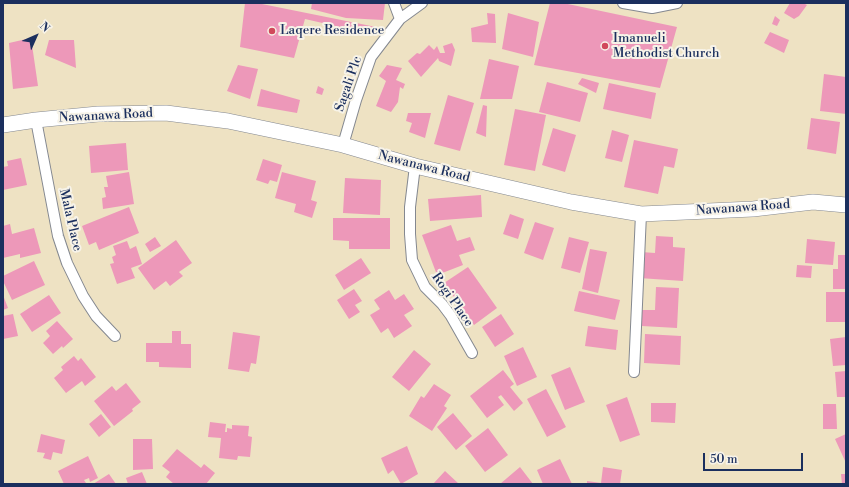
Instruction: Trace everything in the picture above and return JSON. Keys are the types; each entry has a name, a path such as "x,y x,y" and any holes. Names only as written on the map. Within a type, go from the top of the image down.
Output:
{"street":[{"path":"394,3 400,19"},
{"name":"Sagali Plc","path":"342,145 371,57 400,19 422,3"},
{"path":"624,3 652,8 677,3"},
{"name":"Nawanawa Road","path":"3,126 36,120 98,114 166,113 228,121 342,145 415,166 571,202 641,214 753,209 813,202 846,205"},
{"name":"Mala Place","path":"36,120 58,236 67,263 83,296 96,316 115,336"},
{"name":"Rogi Place","path":"415,166 410,207 412,260 425,287 442,304 451,316 472,353"},
{"path":"634,372 641,214"}],"building":[{"name":"Laqere Residence","path":"245,3 257,3 376,27 375,35 305,19 294,58 240,47"},
{"path":"312,3 385,3 383,20 346,18 311,9"},
{"name":"Imanueli Methodist Church","path":"550,3 563,3 677,27 660,88 534,65"},
{"path":"790,3 803,3 807,5 799,16 794,19 784,13"},
{"path":"487,13 495,14 496,43 472,42 471,28 488,24"},
{"path":"508,13 539,22 533,57 502,49"},
{"path":"775,16 780,20 777,26 772,24"},
{"path":"770,32 789,40 784,53 764,43"},
{"path":"31,38 38,86 13,89 9,43"},
{"path":"49,40 74,40 76,68 45,55"},
{"path":"452,43 455,50 451,66 439,61 438,58 421,77 408,61 417,53 420,54 429,45 434,50 437,46 440,53 445,53 443,46"},
{"path":"489,59 519,66 512,99 480,99"},
{"path":"238,65 258,69 250,99 227,91"},
{"path":"387,65 402,68 396,80 405,84 403,89 400,87 398,102 391,112 376,106 386,81 379,76"},
{"path":"824,74 846,77 846,114 820,111"},
{"path":"582,78 599,83 596,93 578,84"},
{"path":"547,82 588,93 580,122 539,112"},
{"path":"609,83 656,93 651,119 603,109"},
{"path":"318,86 324,89 322,95 316,93"},
{"path":"261,89 300,100 297,113 257,106"},
{"path":"448,95 474,103 460,151 434,144"},
{"path":"483,105 487,106 486,137 476,133"},
{"path":"515,109 546,115 535,171 504,165"},
{"path":"408,113 431,113 425,138 409,132 412,123 406,121"},
{"path":"811,118 840,122 836,154 807,149"},
{"path":"553,128 576,135 565,172 542,165"},
{"path":"612,130 629,135 622,162 605,158"},
{"path":"634,140 678,149 674,168 664,166 658,194 624,187"},
{"path":"126,143 128,170 91,173 89,146"},
{"path":"21,158 27,185 3,190 3,167 8,166 7,161"},
{"path":"263,159 282,165 277,182 270,180 268,184 256,180"},
{"path":"129,172 134,204 103,209 102,198 106,197 104,187 108,187 106,176"},
{"path":"282,172 316,181 311,200 317,202 312,218 294,212 296,204 275,198"},
{"path":"345,178 381,180 380,215 343,213"},
{"path":"481,195 482,217 430,221 428,199"},
{"path":"129,207 139,233 99,250 96,242 89,245 82,226"},
{"path":"510,214 524,219 518,239 503,234"},
{"path":"333,218 390,218 390,249 349,249 349,241 333,240"},
{"path":"535,222 554,228 543,260 524,253"},
{"path":"10,224 12,234 34,228 41,253 20,258 20,254 3,258 3,226"},
{"path":"451,225 457,241 470,237 475,250 459,255 463,265 437,275 422,235"},
{"path":"656,236 673,237 673,247 685,248 683,281 639,278 641,252 655,253"},
{"path":"155,237 161,246 150,252 145,244"},
{"path":"569,237 589,242 580,273 561,268"},
{"path":"807,239 835,242 833,265 805,263"},
{"path":"176,240 192,263 179,272 183,276 170,286 166,281 154,290 138,268"},
{"path":"127,241 130,249 136,246 142,264 131,268 135,278 117,284 110,264 114,263 112,257 116,255 113,246"},
{"path":"590,249 607,252 598,293 582,289"},
{"path":"838,255 846,255 846,289 833,289 833,269 838,269"},
{"path":"361,258 371,273 344,290 335,275"},
{"path":"34,261 45,285 12,300 3,281 3,276"},
{"path":"797,265 812,266 811,278 796,277"},
{"path":"468,267 497,308 474,325 444,283"},
{"path":"656,287 679,288 677,328 642,326 642,310 655,310"},
{"path":"354,289 362,301 355,305 360,312 349,319 337,300"},
{"path":"389,290 395,300 404,294 414,309 404,315 412,326 394,338 388,328 381,333 370,315 380,309 374,300"},
{"path":"579,291 620,300 615,320 574,311"},
{"path":"826,292 846,292 846,322 826,322"},
{"path":"3,295 8,308 3,310"},
{"path":"49,295 61,313 32,332 20,314"},
{"path":"13,314 18,336 3,339 3,316"},
{"path":"501,314 514,334 495,347 482,327"},
{"path":"57,321 73,339 53,354 43,343 50,336 46,331"},
{"path":"588,326 618,330 616,350 585,346"},
{"path":"172,331 181,331 181,344 191,344 191,368 159,367 159,362 146,362 146,343 172,343"},
{"path":"233,332 260,336 256,364 251,363 249,372 228,369"},
{"path":"645,334 681,336 680,365 644,363"},
{"path":"846,337 846,365 833,366 830,339"},
{"path":"523,347 537,377 517,386 504,356"},
{"path":"414,350 431,364 409,391 392,377"},
{"path":"74,356 78,361 81,358 96,377 85,386 82,381 66,393 54,378 63,370 61,367"},
{"path":"570,367 585,402 565,410 551,375"},
{"path":"503,370 514,384 510,387 523,403 514,411 501,395 498,397 504,405 487,418 470,396"},
{"path":"846,371 846,397 837,397 835,372"},
{"path":"126,383 141,402 132,409 133,411 114,426 94,401 112,386 116,391"},
{"path":"434,384 451,395 444,406 447,408 432,431 409,416 421,396 424,398"},
{"path":"546,389 566,427 547,437 527,399"},
{"path":"627,397 640,435 620,442 606,405"},
{"path":"651,403 676,403 675,423 651,422"},
{"path":"823,404 836,404 837,429 823,429"},
{"path":"453,413 472,436 456,450 437,427"},
{"path":"101,414 111,427 99,437 89,424"},
{"path":"210,422 226,424 225,432 227,432 227,428 232,429 232,425 249,426 248,436 252,437 250,457 238,456 237,460 219,458 221,438 208,437"},
{"path":"488,428 508,455 485,472 465,446"},
{"path":"41,434 65,440 62,454 53,452 51,460 43,458 45,453 37,452"},
{"path":"846,434 846,463 835,439"},
{"path":"133,439 152,439 153,469 133,470"},
{"path":"407,446 418,474 401,484 393,470 388,474 381,458"},
{"path":"177,449 201,468 204,464 215,473 206,484 174,484 166,477 170,472 162,466"},
{"path":"88,456 98,478 90,482 89,478 84,480 86,483 84,484 64,484 58,471"},
{"path":"560,459 572,484 543,484 537,470"},
{"path":"520,467 533,484 500,484"},
{"path":"603,467 622,470 620,484 587,484 587,481 601,483"},
{"path":"445,471 459,484 433,484"},
{"path":"142,472 147,484 128,484 126,478"},
{"path":"109,474 116,484 93,484"},
{"path":"841,474 846,474 846,484 842,484"}],"place":[{"name":"Laqere Residence","path":"272,31"},
{"name":"Imanueli Methodist Church","path":"605,46"}]}
